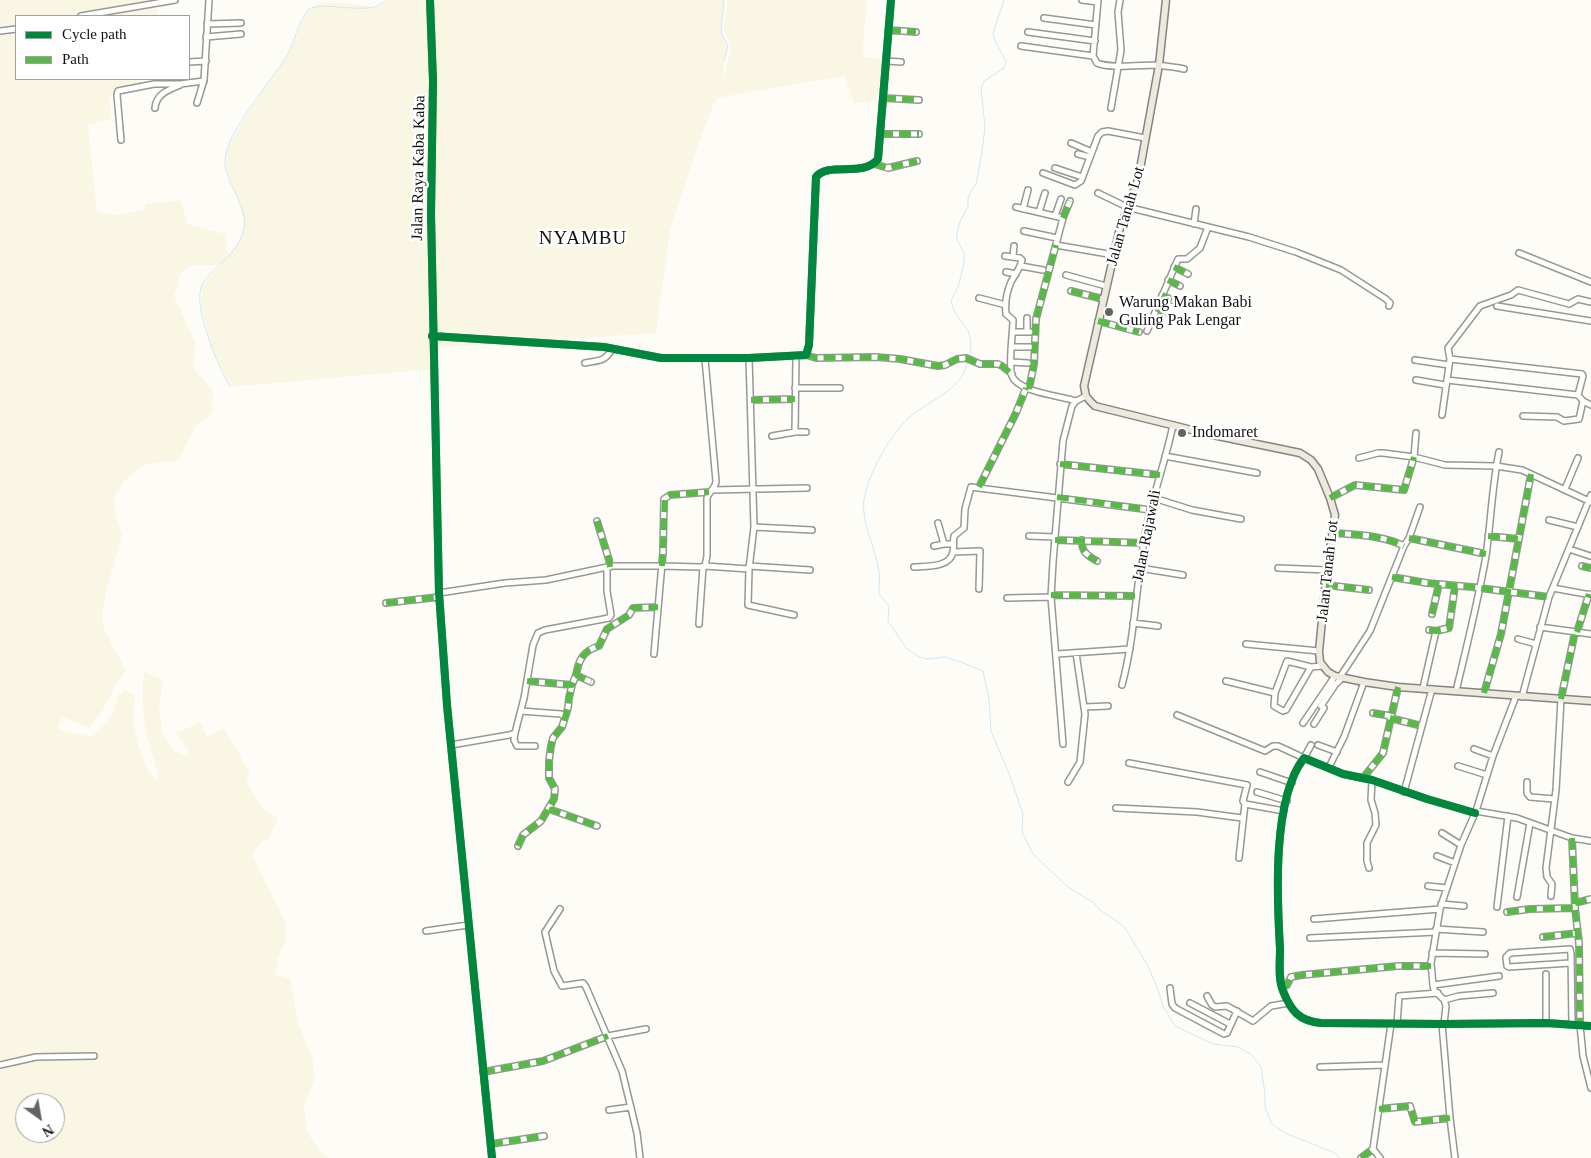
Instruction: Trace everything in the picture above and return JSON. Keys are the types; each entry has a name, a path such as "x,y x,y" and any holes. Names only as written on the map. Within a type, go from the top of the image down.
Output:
{"main road":[{"name":"Jalan Tanah Lot","path":"1166,0 1159,65 1136,188 1127,206 1106,286 1084,386 1086,396 1090,402 1098,407 1303,455 1311,460 1318,469 1335,515 1327,570 1319,651 1322,666"},
{"path":"1322,666 1328,672 1339,677 1398,687 1591,701"}],"street":[{"path":"86,15 145,2 175,0"},
{"path":"197,103 204,81 209,0"},
{"name":"Jalan Raya Kaba Kaba","path":"430,0 433,81 432,336 439,595 451,745 492,1158"},
{"path":"806,355 809,348 813,282 816,176 823,172 866,168 874,164 878,157 891,0"},
{"path":"1082,0 1098,1 1093,56 1098,64 1110,67 1159,65 1184,69"},
{"path":"1111,108 1120,50 1118,12 1120,0"},
{"path":"1044,18 1096,25"},
{"path":"207,24 241,23"},
{"path":"0,31 15,29"},
{"path":"890,30 916,32"},
{"path":"1028,32 1095,41"},
{"path":"206,37 241,34"},
{"path":"1021,46 1093,56"},
{"path":"190,62 206,61"},
{"path":"887,61 901,62"},
{"path":"121,140 118,91 154,84 180,84 204,81"},
{"path":"155,108 160,95 180,84"},
{"path":"884,98 919,100"},
{"path":"1043,173 1075,186 1081,180 1098,136 1104,131 1146,138"},
{"path":"881,134 919,134"},
{"path":"1071,143 1092,152"},
{"path":"1078,154 1090,158"},
{"path":"874,164 888,168 917,161"},
{"path":"1056,168 1082,176"},
{"path":"1023,209 1028,190"},
{"path":"1039,212 1045,193"},
{"path":"1098,193 1127,206 1278,246 1342,270 1386,299 1390,303 1389,306"},
{"path":"1055,216 1060,199"},
{"path":"979,487 1027,388 1034,364 1035,326 1063,218 1070,201"},
{"path":"1016,207 1063,218"},
{"path":"1194,224 1196,209"},
{"path":"1147,331 1178,258 1187,259 1199,250 1208,227"},
{"path":"1024,231 1058,238"},
{"path":"1056,244 1114,256"},
{"path":"1013,256 1014,246"},
{"path":"1519,253 1591,282"},
{"path":"1005,256 1021,259 1021,266 1010,286 1006,305 1006,314 1013,319 1012,374"},
{"path":"1021,266 1043,270"},
{"path":"1174,267 1188,274"},
{"path":"1006,272 1016,274"},
{"path":"1066,275 1106,286"},
{"path":"1168,280 1180,286"},
{"path":"1442,415 1449,362 1449,345 1477,309 1484,304 1520,290 1569,304 1578,299 1591,302"},
{"path":"1071,291 1103,300"},
{"path":"1162,295 1172,300"},
{"path":"979,298 1006,305"},
{"path":"1497,306 1591,320"},
{"path":"1156,308 1165,312"},
{"path":"1013,332 1029,332 1027,318"},
{"path":"1098,321 1139,332"},
{"path":"432,336 612,349 667,358 796,357 806,355 816,358 876,357 900,359 932,366 945,365 956,359 966,358 980,364 998,364 1012,374 1016,381 1027,388 1076,401"},
{"path":"1012,347 1030,347"},
{"path":"585,363 604,360 612,349"},
{"path":"795,432 796,357"},
{"path":"699,624 704,566 707,556 707,498 716,481 705,358"},
{"path":"749,358 754,527 749,567 748,606 794,616"},
{"path":"1415,360 1582,374 1583,378 1578,394"},
{"path":"1011,362 1028,363"},
{"path":"1416,380 1578,394 1583,401 1591,405"},
{"path":"795,388 840,388"},
{"path":"1063,744 1051,596 1060,464 1067,424 1072,406 1076,401 1086,396"},
{"path":"751,400 795,399"},
{"path":"1523,416 1556,417 1564,421 1580,420 1583,401"},
{"name":"Jalan Rajawali","path":"1122,685 1130,649 1144,542 1173,425"},
{"path":"772,436 806,432"},
{"path":"1330,498 1355,485 1403,491 1414,457 1416,433"},
{"path":"1456,691 1480,588 1499,452"},
{"path":"1359,458 1378,453 1414,457 1445,465 1496,466 1522,470 1590,499 1549,597 1519,696 1492,756 1476,812 1461,845 1441,906 1432,953 1432,985 1444,1000 1446,1006 1443,1024 1455,1158"},
{"path":"1165,456 1257,473"},
{"path":"1565,489 1578,458"},
{"path":"1060,464 1160,475"},
{"path":"1484,693 1502,634 1531,474"},
{"path":"914,568 944,563 950,559 956,534 964,528 965,509 971,487 1151,510"},
{"path":"654,654 662,566 664,498 670,495 711,491 807,488"},
{"path":"1154,498 1192,510 1241,518"},
{"path":"1303,723 1339,677 1370,631 1420,507"},
{"path":"1549,520 1578,527"},
{"path":"535,746 517,746 514,740 514,732 521,711 533,645 538,633 610,617 607,591 609,560 597,521"},
{"path":"938,522 944,544"},
{"path":"754,527 812,530"},
{"path":"1333,533 1380,538 1404,546"},
{"path":"1029,536 1144,542"},
{"path":"1488,536 1519,539"},
{"path":"1409,538 1486,554"},
{"path":"1082,540 1084,552 1097,561"},
{"path":"934,546 953,544"},
{"path":"1569,549 1590,556"},
{"path":"953,552 980,551 979,589"},
{"path":"386,603 505,583 546,580 608,567 704,566 810,570"},
{"path":"1582,566 1591,568"},
{"path":"1140,568 1183,575"},
{"path":"1278,568 1327,570"},
{"path":"1392,577 1549,597"},
{"path":"1432,614 1440,584"},
{"path":"1326,585 1369,590"},
{"path":"1429,630 1449,628 1455,586"},
{"path":"1551,896 1552,884 1546,875 1552,831 1561,699 1576,632 1590,594 1553,588"},
{"path":"1008,598 1136,596"},
{"path":"518,846 523,835 540,821 555,794 549,778 551,746 553,738 562,727 566,717 572,685 582,655 591,648 599,646 607,628 629,615 633,608 658,607"},
{"path":"1132,623 1158,626"},
{"path":"1540,627 1591,634"},
{"path":"1423,688 1436,630"},
{"path":"1518,639 1536,644"},
{"path":"1246,644 1319,651"},
{"path":"1056,654 1130,649"},
{"path":"1068,782 1080,762 1083,745 1085,707 1076,654"},
{"path":"1311,667 1285,710 1273,705 1275,693 1287,661 1311,667 1322,666"},
{"path":"576,675 590,682"},
{"path":"1314,724 1324,708 1321,706 1339,677"},
{"path":"527,681 572,685"},
{"path":"1226,682 1275,693"},
{"path":"1329,767 1359,699 1364,682"},
{"path":"1363,778 1383,754 1398,687"},
{"path":"1404,792 1432,689"},
{"path":"1085,707 1108,706"},
{"path":"521,711 561,714 566,717"},
{"path":"1373,713 1422,726"},
{"path":"1177,715 1263,750 1278,746 1343,774 1372,780 1404,792 1476,812 1508,816 1572,838 1591,841"},
{"path":"451,745 509,735 514,732"},
{"path":"1318,745 1337,752"},
{"path":"1311,746 1298,767 1284,810 1278,877 1278,920 1282,988 1298,1016 1311,1022 1394,1024 1546,1023 1591,1026"},
{"path":"1474,749 1492,756"},
{"path":"1129,763 1245,784 1248,788 1243,801 1245,804 1239,858"},
{"path":"1458,766 1487,775"},
{"path":"1260,772 1292,783"},
{"path":"1369,868 1367,861 1368,843 1376,825 1371,800 1372,780"},
{"path":"1528,782 1527,793 1530,797 1554,799"},
{"path":"1257,792 1287,801"},
{"path":"1245,804 1284,810"},
{"path":"1116,808 1197,812 1242,818"},
{"path":"548,809 597,826"},
{"path":"1497,907 1508,816"},
{"path":"1517,897 1530,823"},
{"path":"1442,833 1461,845"},
{"path":"1572,838 1578,933 1580,1025 1583,1056 1591,1088"},
{"path":"1437,856 1455,863"},
{"path":"1428,886 1446,888"},
{"path":"1507,912 1575,906 1591,899"},
{"path":"1314,919 1441,906 1464,906"},
{"path":"560,908 545,932 558,982 564,987 581,983 584,985 608,1036 622,1071 631,1107 640,1158"},
{"path":"426,931 468,925"},
{"path":"1310,938 1436,931 1483,932"},
{"path":"1543,937 1578,933"},
{"path":"1570,963 1510,968 1507,966 1506,957 1510,954 1568,948 1570,951 1572,1025"},
{"path":"1432,953 1485,954"},
{"path":"1282,988 1287,985 1291,977 1302,975 1398,966 1431,966"},
{"path":"1546,974 1546,1023"},
{"path":"1432,985 1499,976"},
{"path":"1170,988 1172,1004 1180,1012 1224,1034 1227,1033 1237,1012"},
{"path":"1361,1158 1373,1149 1385,1065 1399,996 1438,993"},
{"path":"1444,1000 1459,996 1493,993"},
{"path":"1207,996 1215,1007 1227,1006 1254,1021 1271,1006 1289,1003"},
{"path":"1190,1003 1230,1024"},
{"path":"483,1072 544,1061 608,1036 646,1029"},
{"path":"0,1065 36,1057 94,1056"},
{"path":"1320,1066 1385,1065"},
{"path":"1379,1109 1410,1106 1415,1122 1450,1118"},
{"path":"609,1110 631,1107"},
{"path":"491,1144 544,1136"},
{"path":"1373,1149 1380,1158"}],"shaded area":[{"path":"0,0 146,0 145,7 157,7 158,15 15,15 15,80 137,80 139,91 110,96 111,119 88,125 97,211 118,215 145,210 145,204 181,200 187,224 225,234 228,254 221,264 238,243 245,225 226,167 227,150 244,118 286,58 307,12 315,5 346,3 373,7 380,5 385,0 724,0 721,32 728,46 724,61 722,84 731,50 729,40 724,31 727,0 866,0 863,57 883,60 877,99 854,104 845,76 717,98 698,145 670,230 656,333 433,348 433,369 230,387 211,347 201,305 202,285 220,265 191,265 182,271 174,296 196,344 193,365 198,374 213,391 212,413 195,427 178,461 145,465 125,480 114,497 116,517 122,535 107,588 102,615 104,630 126,670 103,710 90,728 62,717 57,729 92,737 112,716 118,696 125,690 135,695 133,720 138,744 147,770 158,781 159,776 146,734 142,697 144,672 163,680 159,708 162,731 173,751 185,756 189,751 176,733 201,722 207,738 224,728 250,773 246,780 261,807 278,818 268,841 262,841 252,854 285,922 286,941 278,957 276,974 291,979 297,1021 313,1059 314,1080 304,1107 307,1132 321,1153 330,1158 0,1158"}],"waterway":[{"path":"230,387 219,366 203,320 200,292 208,276 237,246 244,229 243,212 226,169 225,161 232,136 286,57 302,20 309,9 327,6 371,8 385,0"},
{"path":"724,0 721,32 728,46 724,61"},
{"path":"970,357 971,346 968,331 954,310 951,301 958,287 964,263 964,253 957,240 957,232 968,206 968,198 976,184 982,152 985,127 981,88 984,81 1004,68 1006,61 995,41 993,33 1004,0"},
{"path":"968,361 962,376 956,384 912,415 896,432 875,466 866,489 864,500 865,517 879,571 879,594 889,606 888,621 906,648 919,657 928,659 945,657 983,671 989,699 991,731 1010,776 1023,814 1022,832 1033,854 1068,887 1094,903 1127,931 1148,966 1163,1006 1175,1026 1213,1044 1238,1047 1252,1055 1261,1067 1265,1108 1272,1124 1285,1133 1333,1152 1340,1158"}],"marked path":[{"path":"889,30 916,32"},
{"path":"884,98 919,100"},
{"path":"881,134 919,134"},
{"path":"874,164 888,168 917,161"},
{"path":"1063,218 1070,201"},
{"path":"1029,389 1034,364 1036,319 1056,245"},
{"path":"1174,267 1188,274"},
{"path":"1168,280 1180,286"},
{"path":"1071,291 1103,299"},
{"path":"1162,295 1172,300"},
{"path":"1156,308 1165,312"},
{"path":"1098,321 1139,332"},
{"path":"806,355 816,358 876,357 938,366 957,359 966,358 980,364 998,364 1012,374"},
{"path":"979,487 1016,413 1026,388"},
{"path":"751,400 795,399"},
{"path":"1330,498 1355,485 1404,490 1414,457"},
{"path":"1060,464 1160,475"},
{"path":"1484,693 1501,634 1531,474"},
{"path":"662,566 665,498 670,495 709,492"},
{"path":"1057,497 1151,510"},
{"path":"597,521 610,567"},
{"path":"1333,533 1378,538 1404,546"},
{"path":"1488,536 1519,539"},
{"path":"1409,538 1486,554"},
{"path":"1055,540 1144,543"},
{"path":"1082,540 1084,551 1097,561"},
{"path":"1582,566 1591,568"},
{"path":"1392,577 1427,583 1549,597"},
{"path":"1432,614 1439,584"},
{"path":"1326,585 1369,590"},
{"path":"1429,630 1436,631 1449,628 1455,586"},
{"path":"1577,632 1589,594"},
{"path":"1051,595 1136,596"},
{"path":"386,603 439,597"},
{"path":"576,675 585,653 599,646 607,629 629,615 633,608 658,607"},
{"path":"1561,699 1575,632"},
{"path":"527,681 572,685 576,675 591,682"},
{"path":"518,846 523,835 541,821 554,799 555,789 549,778 551,746 553,738 562,727 572,685"},
{"path":"1363,778 1383,753 1398,687"},
{"path":"1373,713 1391,716"},
{"path":"1390,718 1422,726"},
{"path":"549,809 597,826"},
{"path":"1572,838 1575,908 1579,943 1580,1025"},
{"path":"1575,903 1591,899"},
{"path":"1507,912 1530,909 1575,908"},
{"path":"1543,937 1578,933"},
{"path":"1282,988 1287,985 1291,977 1302,975 1398,966 1431,966"},
{"path":"483,1072 543,1061 608,1036"},
{"path":"1379,1109 1410,1106 1415,1122 1450,1118"},
{"path":"491,1144 544,1136"},
{"path":"1361,1158 1373,1149"}],"cycle path":[{"path":"430,0 433,81 431,214 439,593 447,705 492,1158"},
{"path":"432,336 604,347 661,358 749,358 806,355 809,345 816,177 822,172 829,170 864,168 872,165 878,159 891,0"},
{"path":"1475,813 1372,780 1343,774 1304,758 1294,776 1286,798 1279,850 1280,976 1281,986 1289,1004 1301,1017 1321,1023 1546,1023 1591,1026"}],"place":[{"name":"Warung Makan Babi Guling Pak Lengar","path":"1109,312"},
{"name":"Indomaret","path":"1182,433"}],"district":[{"name":"NYAMBU","path":"583,239"}]}
